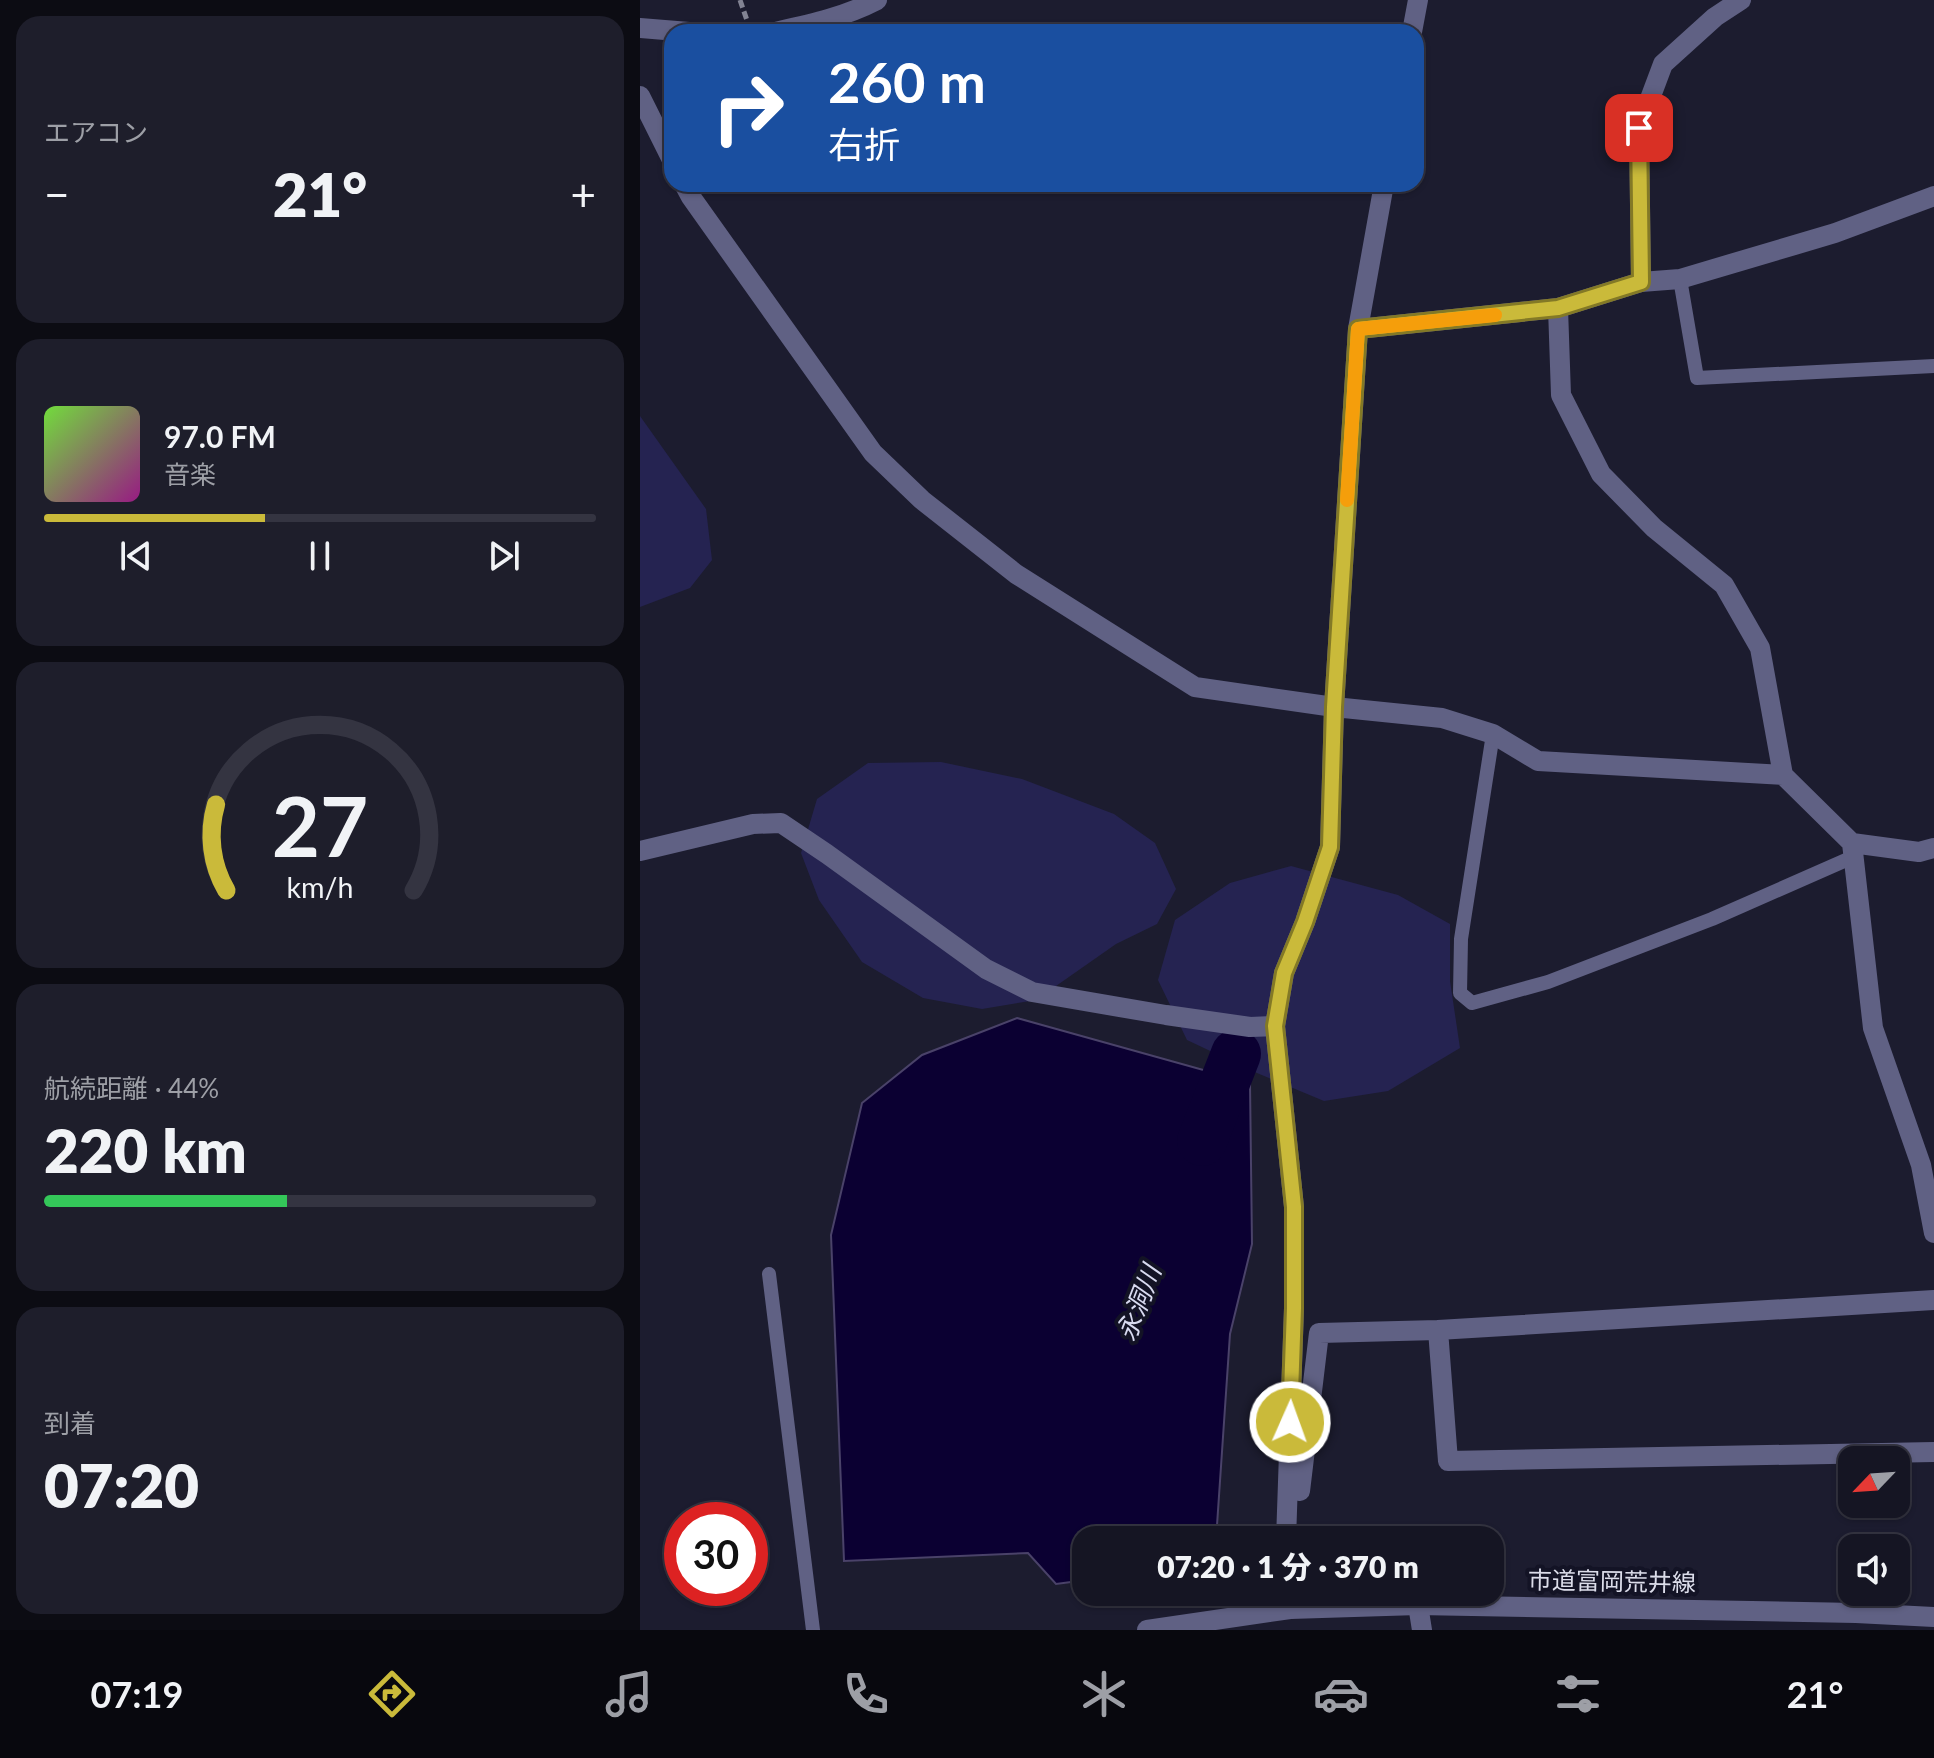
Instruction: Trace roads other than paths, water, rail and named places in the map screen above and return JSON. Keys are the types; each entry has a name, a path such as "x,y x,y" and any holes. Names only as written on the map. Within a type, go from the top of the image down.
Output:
{"street":[{"path":"811,24 854,12 877,0"},
{"path":"1414,24 1418,0"},
{"path":"1641,282 1639,128 1663,64 1715,17 1741,0"},
{"path":"640,28 664,30"},
{"path":"640,96 664,144"},
{"path":"688,192 873,453 922,500 1016,574 1195,687 1334,707 1442,718 1493,734 1538,761 1783,775"},
{"path":"1286,1526 1294,1308 1294,1207 1275,1026 1284,973 1330,847 1334,707 1358,329 1383,192"},
{"path":"1358,329 1558,308 1641,282 1680,279 1835,233 1934,196"},
{"path":"1558,308 1561,395 1601,474 1654,528 1724,585 1760,648 1783,775 1852,850 1873,1028 1921,1165 1934,1233"},
{"path":"640,851 753,824 781,823 986,969 1032,992 1250,1027 1275,1026"},
{"path":"1852,850 1919,852 1934,848"},
{"path":"1295,1526 1319,1333 1438,1330 1934,1300"},
{"path":"1438,1330 1448,1461 1934,1452"},
{"name":"市道富岡荒井線","path":"1147,1630 1265,1606"},
{"path":"1418,1606 1422,1630"},
{"name":"市道富岡荒井線","path":"1445,1606 1857,1621 1934,1617"}],"lane":[{"path":"1680,279 1697,378 1934,366"},
{"path":"1493,734 1461,939 1460,993 1472,1003 1563,977 1712,919 1852,850"},
{"path":"769,1274 813,1630"}],"water":[{"path":"1017,1018 1250,1083 1252,1244 1230,1334 1217,1526 1072,1526 1072,1582 1056,1584 1028,1553 844,1561 831,1235 862,1103 922,1055"}],"waterway":[{"name":"永洞川","path":"1202,1141 1236,1054"}]}
